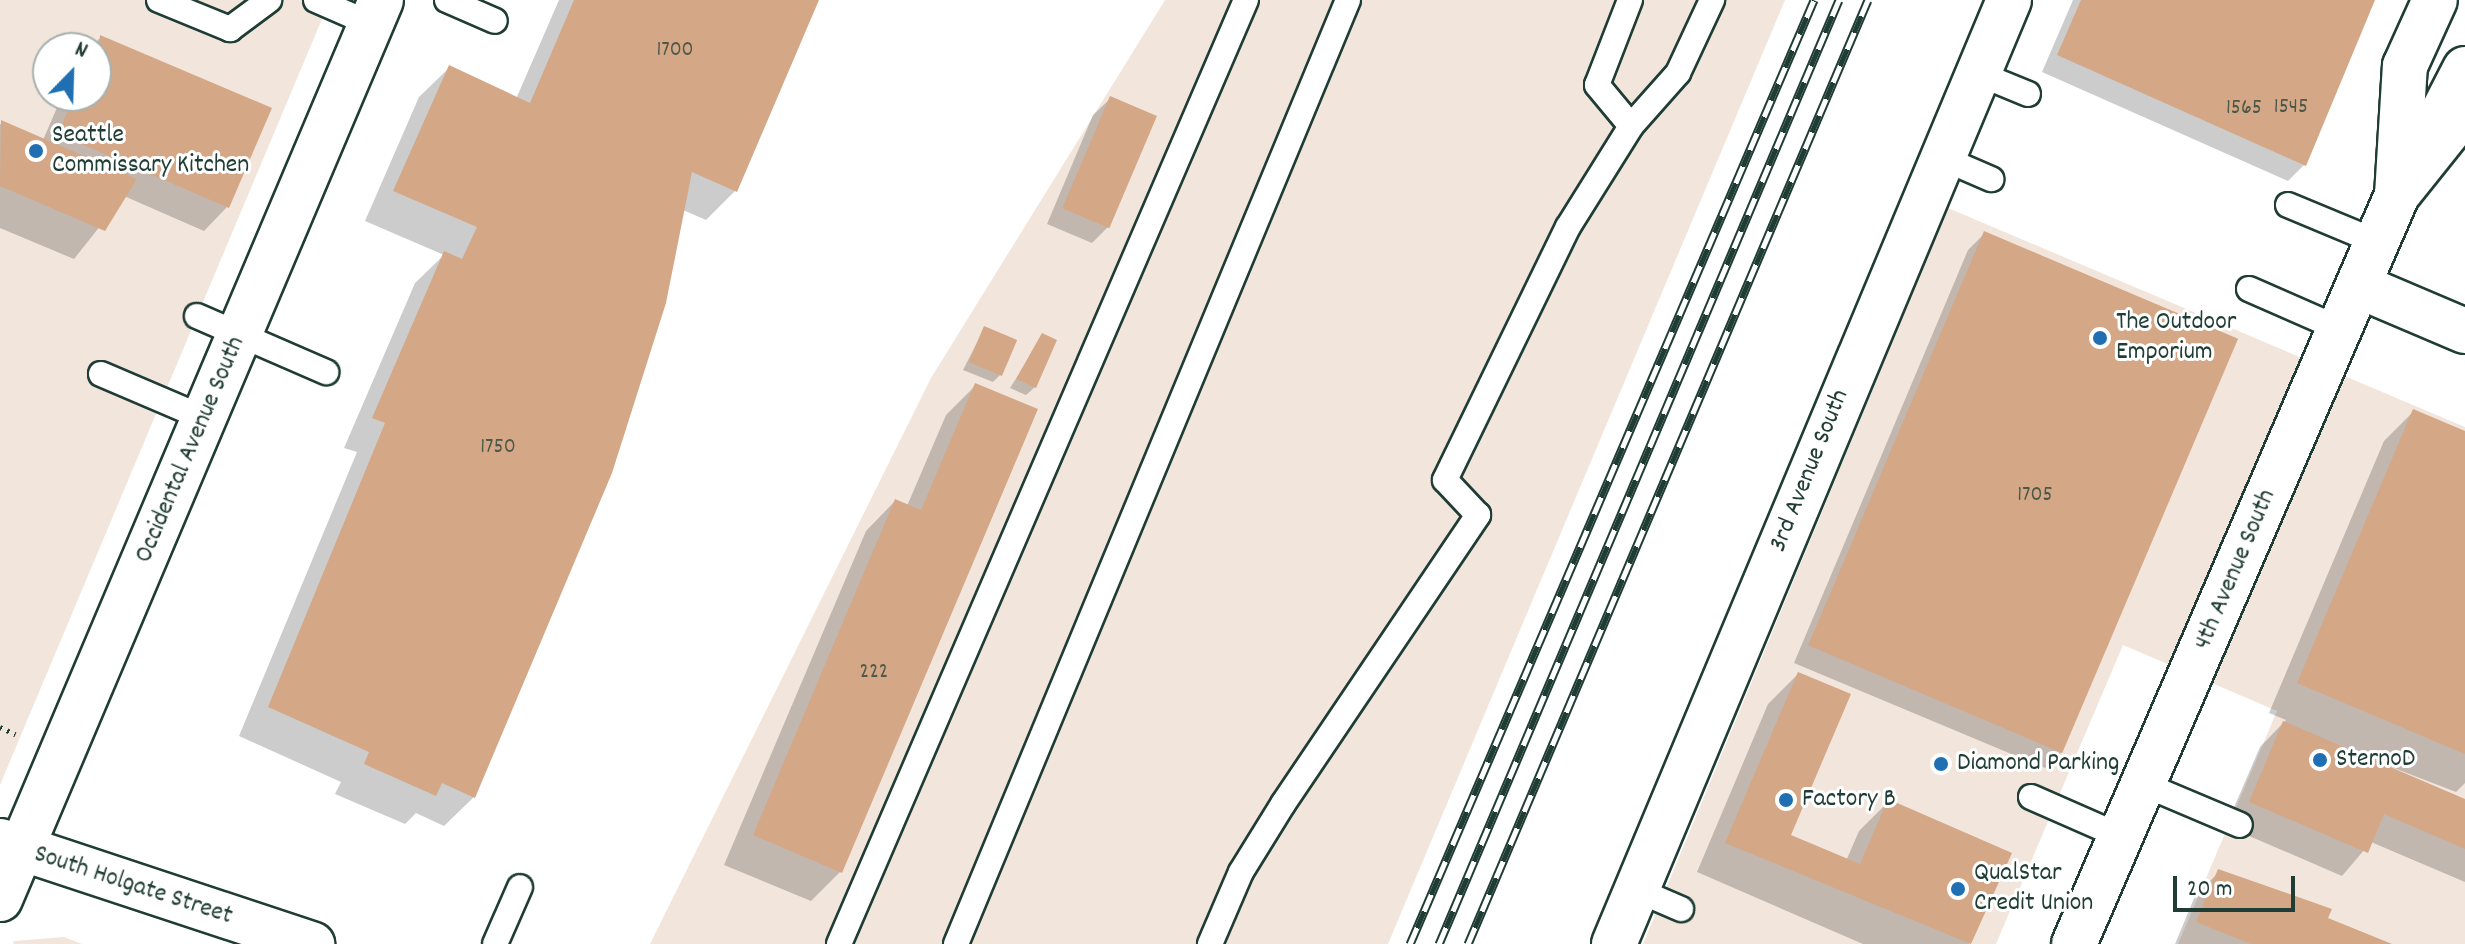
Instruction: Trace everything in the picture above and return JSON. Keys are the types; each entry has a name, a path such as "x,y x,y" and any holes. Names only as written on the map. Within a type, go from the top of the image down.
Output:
{"street":[{"name":"3rd Avenue South","path":"1614,944 1940,157 2009,0"},
{"name":"4th Avenue South","path":"2397,195 2405,66 2435,0"},
{"name":"Occidental Avenue South","path":"0,899 10,845 204,418 376,12"},
{"path":"2397,195 2465,69"},
{"name":"4th Avenue South","path":"2085,940 2120,836 2397,195 2465,110"},
{"path":"2359,286 2465,331"},
{"name":"South Holgate Street","path":"10,845 312,944"}],"lane":[{"path":"159,0 230,29 269,0"},
{"path":"316,0 376,12"},
{"path":"447,0 495,21"},
{"path":"839,944 1246,0"},
{"path":"956,944 1348,0"},
{"path":"1630,0 1597,85 1631,126"},
{"path":"1210,944 1258,845 1478,515 1445,480 1568,227 1631,126 1678,73 1712,0"},
{"path":"1977,73 2028,94"},
{"path":"1940,157 1991,179"},
{"path":"2288,205 2377,242"},
{"path":"2249,289 2340,329"},
{"path":"197,316 326,372"},
{"path":"101,374 204,418"},
{"path":"2143,784 2240,825"},
{"path":"2031,797 2120,836"},
{"path":"495,944 520,887"},
{"path":"1637,890 1681,909"}],"path":[{"path":"0,727 15,734"}],"shaded area":[{"path":"0,0 330,0 0,785"},
{"path":"1165,0 1785,0 1388,944 650,944 931,378"},
{"path":"1948,208 2465,427 2465,944 2178,944 2277,711 2123,645 1996,944 1643,944"},
{"path":"64,937 82,944 13,944 14,941"}],"building":[{"path":"574,0 819,0 737,192 692,172 666,303 612,473 475,798 442,783 436,796 364,764 369,752 268,707 385,423 372,418 444,251 462,259 477,227 393,191 449,65 530,103"},
{"path":"2081,0 2375,0 2306,166 2057,55"},
{"path":"112,40 272,108 229,208 58,134 67,112 112,112"},
{"path":"1110,96 1157,116 1109,228 1062,208"},
{"name":"Seattle Commissary Kitchen","path":"1,120 137,179 105,231 0,186"},
{"path":"1984,231 2238,339 2062,753 1808,645"},
{"path":"984,326 1017,340 1002,376 969,362"},
{"path":"1042,333 1057,340 1036,388 1016,379"},
{"path":"975,383 1038,409 842,873 753,835 895,499 921,510"},
{"path":"2413,409 2465,431 2465,754 2297,683"},
{"path":"1798,672 1851,694 1791,835 1860,864 1888,799 2012,853 1971,944 1725,843"},
{"name":"SternoD","path":"2283,721 2465,799 2465,849 2384,814 2368,853 2249,802"},
{"path":"2218,869 2332,909 2328,918 2392,944 2251,944 2196,922"}],"railway":[{"path":"1410,944 1814,0"},
{"path":"1439,944 1839,0"},
{"path":"1468,944 1868,0"}],"place":[{"name":"Seattle Commissary Kitchen","path":"36,151"},
{"name":"The Outdoor Emporium","path":"2100,338"},
{"name":"SternoD","path":"2320,760"},
{"name":"Diamond Parking","path":"1941,764"},
{"name":"Factory B","path":"1786,800"},
{"name":"QualStar Credit Union","path":"1958,889"}]}
